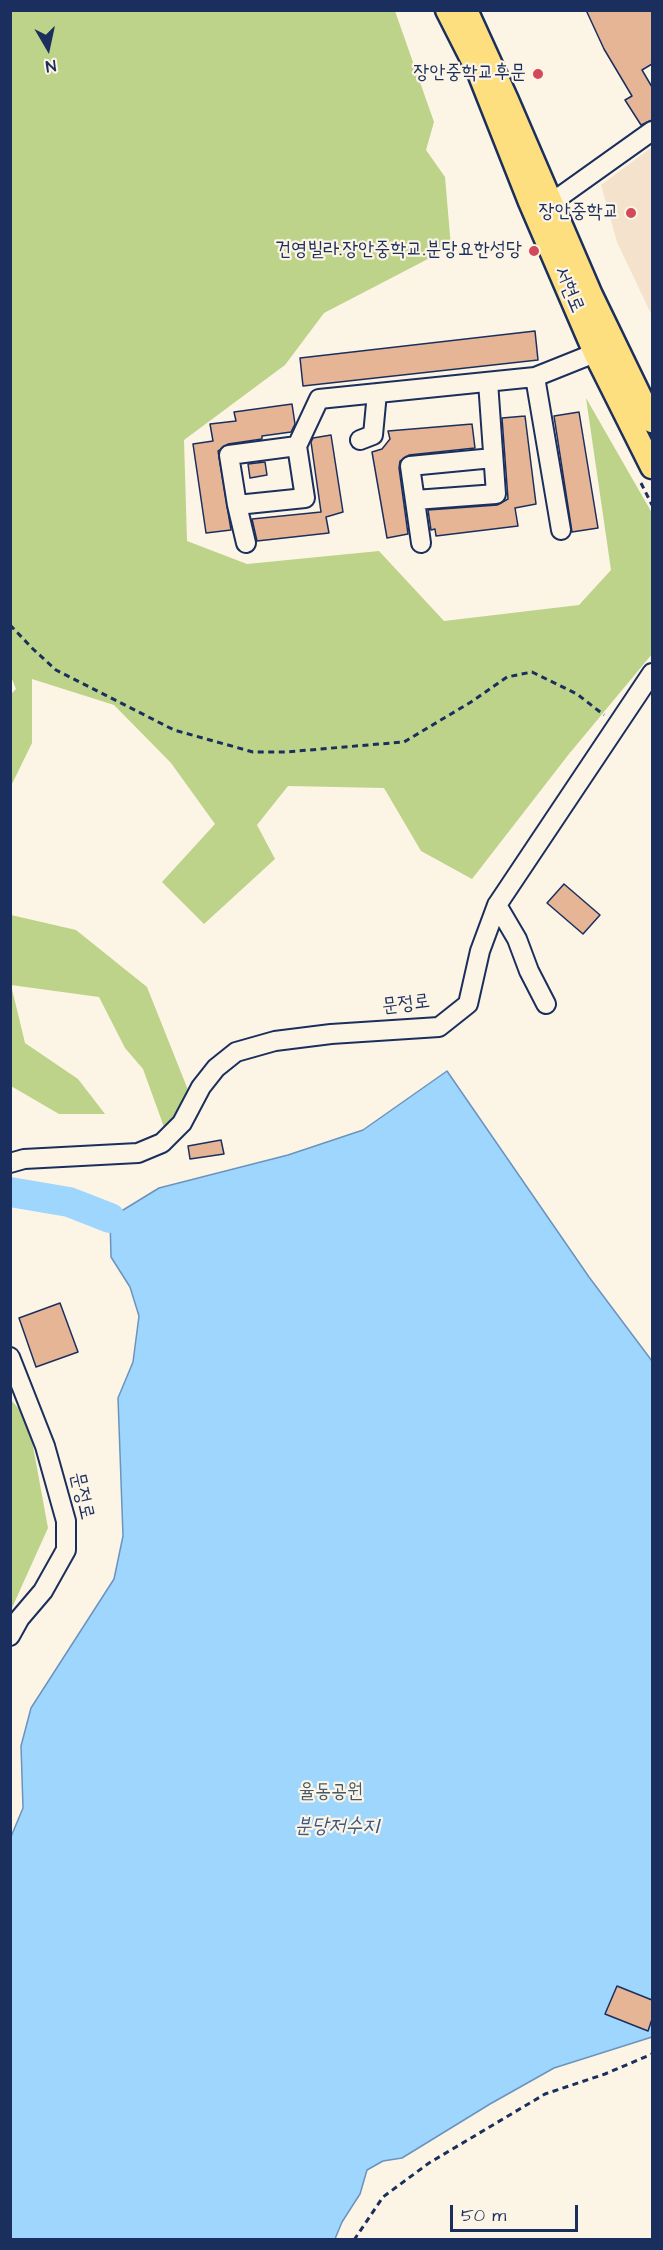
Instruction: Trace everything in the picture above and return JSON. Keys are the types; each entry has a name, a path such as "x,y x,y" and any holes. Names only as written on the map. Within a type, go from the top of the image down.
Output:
{"main road":[{"name":"서현로","path":"447,10 479,73 530,202 595,353 652,467"},
{"name":"서현로","path":"466,10 605,326 652,421"}],"street":[{"path":"551,203 652,131"},
{"path":"237,505 305,498 297,446 319,399 535,377 595,353"},
{"path":"535,377 561,530"},
{"path":"415,500 496,494 488,382"},
{"path":"360,440 373,435 377,393"},
{"path":"246,543 229,455 297,446"},
{"path":"421,543 410,466 493,458"},
{"name":"문정로","path":"10,1162 24,1159 138,1153 162,1143 182,1123 201,1087 216,1068 236,1052 275,1041 320,1035 439,1027 468,1004 480,951 497,905 652,673"},
{"path":"497,905 517,939 529,971 546,1004"},
{"name":"문정로","path":"10,1357 45,1446 66,1521 66,1550 43,1591 20,1618 10,1636"}],"path":[{"path":"10,624 33,650 56,670 174,730 253,752 285,752 404,742 471,702 507,677 532,672 577,694 617,726"},
{"path":"354,2240 383,2197 429,2163 545,2094 605,2074 652,2054"}],"shaded area":[{"name":"장안중학교","path":"652,147 652,316 617,242 601,185"}],"green space":[{"path":"11,10 395,11 434,122 426,150 445,177 451,247 324,313 285,365 184,440 187,541 247,564 379,551 444,621 579,605 611,570 586,398 652,513 652,654 569,754 472,879 421,851 384,788 288,786 257,825 275,859 204,924 162,882 215,824 171,763 114,705 32,679 32,743 11,786 11,694 16,689 10,674"},
{"path":"11,915 76,930 147,987 192,1100 164,1127 143,1069 125,1048 99,997 11,985"},
{"path":"11,985 25,1043 78,1079 105,1114 59,1114 11,1086"},
{"path":"11,1400 28,1419 48,1528 11,1610"}],"water":[{"name":"분당저수지","path":"447,1071 589,1277 652,1361 652,2037 554,2068 402,2158 383,2161 367,2170 360,2194 342,2222 335,2239 11,2239 10,1839 23,1808 21,1746 31,1708 114,1579 123,1536 118,1398 133,1362 139,1316 130,1287 111,1257 110,1218 159,1188 288,1155 363,1130"}],"building":[{"path":"586,10 652,10 652,64 642,70 652,87 652,120 641,125 625,100 632,96 604,49"},
{"path":"535,331 538,360 303,386 300,358"},
{"path":"292,404 295,424 291,432 228,444 218,451 231,530 206,533 193,444 213,441 210,424 236,421 234,412"},
{"path":"579,412 598,528 572,532 554,416"},
{"path":"525,416 536,504 515,508 518,526 436,536 435,529 431,530 428,510 497,505 508,499 502,418"},
{"path":"472,424 475,448 409,455 400,461 408,534 387,538 372,452 382,449 390,439 388,431"},
{"path":"331,435 343,512 326,517 329,533 257,541 252,519 321,512 311,442 313,438"},
{"path":"265,462 267,475 250,478 248,464"},
{"path":"564,884 600,915 583,934 547,903"},
{"path":"221,1140 224,1154 190,1159 188,1146"},
{"path":"60,1303 78,1352 36,1367 19,1318"},
{"path":"617,1986 652,2000 652,2019 648,2031 605,2014"}],"waterway":[{"path":"10,1192 69,1202 110,1218"}],"place":[{"name":"장안중학교후문","path":"538,74"},
{"name":"장안중학교","path":"631,213"},
{"name":"건영빌라.장안중학교.분당요한성당","path":"534,251"}],"park label":[{"name":"율동공원","path":"331,1793"}]}
